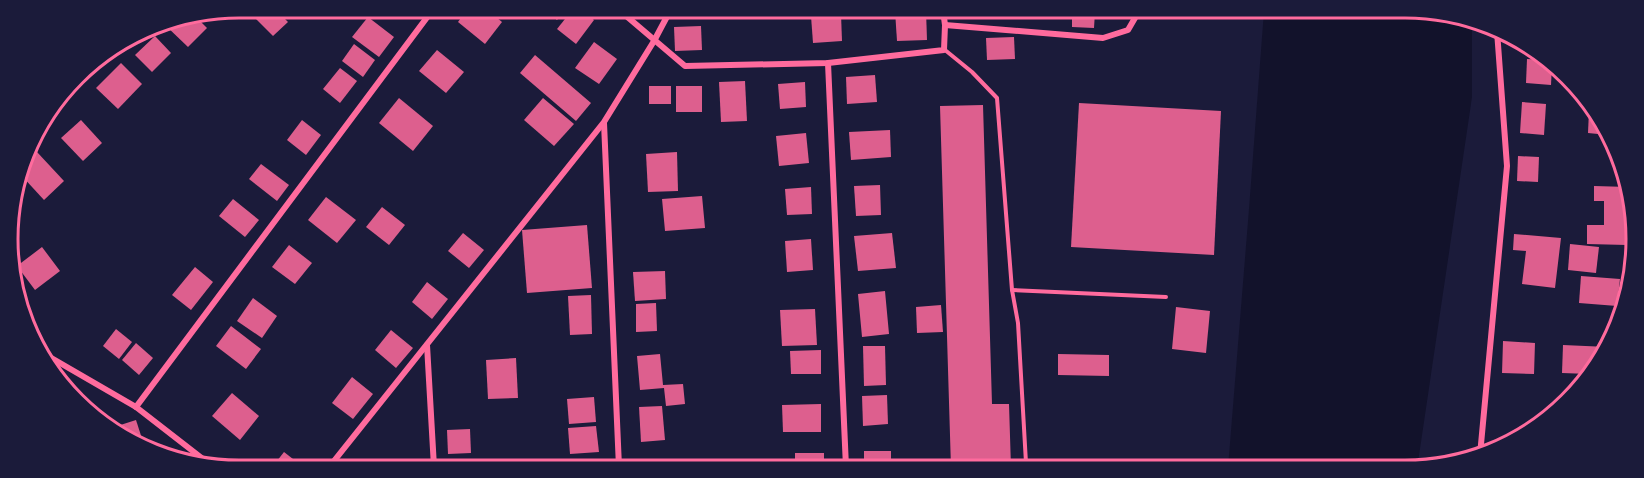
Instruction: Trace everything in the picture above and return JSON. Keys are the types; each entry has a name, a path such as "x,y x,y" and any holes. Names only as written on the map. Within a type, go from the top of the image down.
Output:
{"street":[{"path":"136,407 427,18"},
{"path":"628,18 685,66 828,63 944,50 944,18"},
{"path":"335,460 603,122 666,18"},
{"path":"945,25 1103,38 1128,30 1135,18"},
{"path":"1481,446 1507,166 1498,38"},
{"path":"828,63 846,460"},
{"path":"603,122 619,460"},
{"path":"428,344 434,460"},
{"path":"53,359 136,407 200,457"}],"lane":[{"path":"944,50 972,72 997,98 1012,290 1018,323 1026,460"},
{"path":"1012,290 1167,297"}],"shaded area":[{"path":"1263,18 1419,18 1448,22 1472,29 1472,97 1418,460 1229,460"}],"building":[{"path":"255,18 284,18 288,22 273,36"},
{"path":"369,18 394,37 379,57 352,37"},
{"path":"461,18 497,18 502,22 485,44 458,22"},
{"path":"566,18 591,18 594,20 576,44 557,29"},
{"path":"811,18 841,18 842,41 813,43"},
{"path":"895,18 926,18 927,40 897,41"},
{"path":"1072,18 1095,18 1094,28 1072,27"},
{"path":"200,21 207,28 188,47 170,30"},
{"path":"701,26 702,50 675,51 674,27"},
{"path":"155,36 171,53 152,72 135,55"},
{"path":"1014,37 1015,59 987,60 986,38"},
{"path":"594,42 617,59 599,84 575,68"},
{"path":"354,44 375,60 363,77 342,61"},
{"path":"437,50 464,72 446,93 419,71"},
{"path":"535,55 591,103 576,121 520,73"},
{"path":"1527,59 1534,59 1552,74 1551,85 1526,83"},
{"path":"121,63 142,84 118,109 96,88"},
{"path":"340,68 357,81 340,103 323,89"},
{"path":"875,75 877,102 847,104 846,77"},
{"path":"745,81 747,121 721,122 719,82"},
{"path":"805,82 806,107 780,109 778,84"},
{"path":"649,86 671,86 671,104 649,104"},
{"path":"676,86 702,86 702,112 676,112"},
{"path":"399,98 433,126 413,151 379,123"},
{"path":"543,98 574,124 554,146 524,120"},
{"path":"1522,102 1546,104 1544,135 1520,133"},
{"path":"1079,103 1221,111 1214,255 1071,247"},
{"path":"983,105 992,404 1009,404 1011,460 951,460 940,106"},
{"path":"1589,116 1599,134 1588,133"},
{"path":"81,120 102,143 83,161 61,138"},
{"path":"302,120 321,135 306,155 287,140"},
{"path":"890,130 891,157 851,160 849,132"},
{"path":"806,133 809,163 779,166 776,136"},
{"path":"37,152 64,181 44,200 26,181"},
{"path":"677,152 678,191 648,192 646,154"},
{"path":"1518,156 1539,157 1538,182 1517,181"},
{"path":"261,164 289,185 277,201 249,179"},
{"path":"880,185 881,215 856,216 854,186"},
{"path":"1594,186 1619,187 1626,225 1626,245 1587,244 1587,225 1604,225 1604,201 1594,201"},
{"path":"811,187 812,214 787,215 785,189"},
{"path":"702,196 705,228 665,231 662,199"},
{"path":"326,197 356,220 337,243 308,220"},
{"path":"233,199 259,220 245,237 219,216"},
{"path":"382,207 405,225 389,245 366,227"},
{"path":"587,225 592,288 527,293 522,230"},
{"path":"463,233 484,250 469,268 448,251"},
{"path":"892,233 896,268 858,271 854,236"},
{"path":"1514,234 1561,238 1555,288 1522,284 1526,251 1513,250"},
{"path":"811,239 813,270 787,272 785,241"},
{"path":"1570,244 1599,247 1596,273 1568,270"},
{"path":"289,245 312,263 295,284 272,267"},
{"path":"42,247 60,271 35,290 20,270 19,264"},
{"path":"195,267 213,282 191,310 172,295"},
{"path":"665,271 666,299 635,301 633,272"},
{"path":"1581,276 1620,279 1615,306 1579,303"},
{"path":"427,282 448,299 432,319 412,302"},
{"path":"885,291 889,334 862,337 858,294"},
{"path":"591,295 592,334 570,335 568,296"},
{"path":"253,298 277,316 262,338 237,321"},
{"path":"656,303 657,331 636,332 636,304"},
{"path":"941,305 943,332 917,333 916,307"},
{"path":"1176,307 1210,311 1206,353 1172,349"},
{"path":"815,309 817,345 782,346 780,310"},
{"path":"231,326 261,349 246,369 216,346"},
{"path":"116,329 132,342 119,359 103,346"},
{"path":"391,330 413,348 396,368 375,350"},
{"path":"1503,341 1535,343 1534,374 1502,373"},
{"path":"136,343 153,358 139,375 122,360"},
{"path":"1563,345 1598,347 1580,374 1562,373"},
{"path":"863,346 885,346 886,385 864,386"},
{"path":"821,350 821,374 791,374 790,351"},
{"path":"660,354 663,385 683,384 685,404 666,406 664,388 640,390 637,356"},
{"path":"1058,354 1109,355 1109,376 1058,375"},
{"path":"516,358 518,398 488,399 486,360"},
{"path":"352,377 373,394 353,419 332,403"},
{"path":"232,393 259,416 240,440 212,416"},
{"path":"887,395 888,424 863,426 862,396"},
{"path":"594,397 596,422 569,424 567,399"},
{"path":"821,404 821,432 783,432 782,405"},
{"path":"662,406 665,440 641,442 639,407"},
{"path":"136,420 142,437 128,430 120,425"},
{"path":"596,426 599,452 570,454 568,428"},
{"path":"470,429 471,453 448,454 447,430"},
{"path":"864,451 891,451 891,460 864,460"},
{"path":"284,452 294,460 278,460"},
{"path":"795,453 824,453 824,460 795,460"}]}
